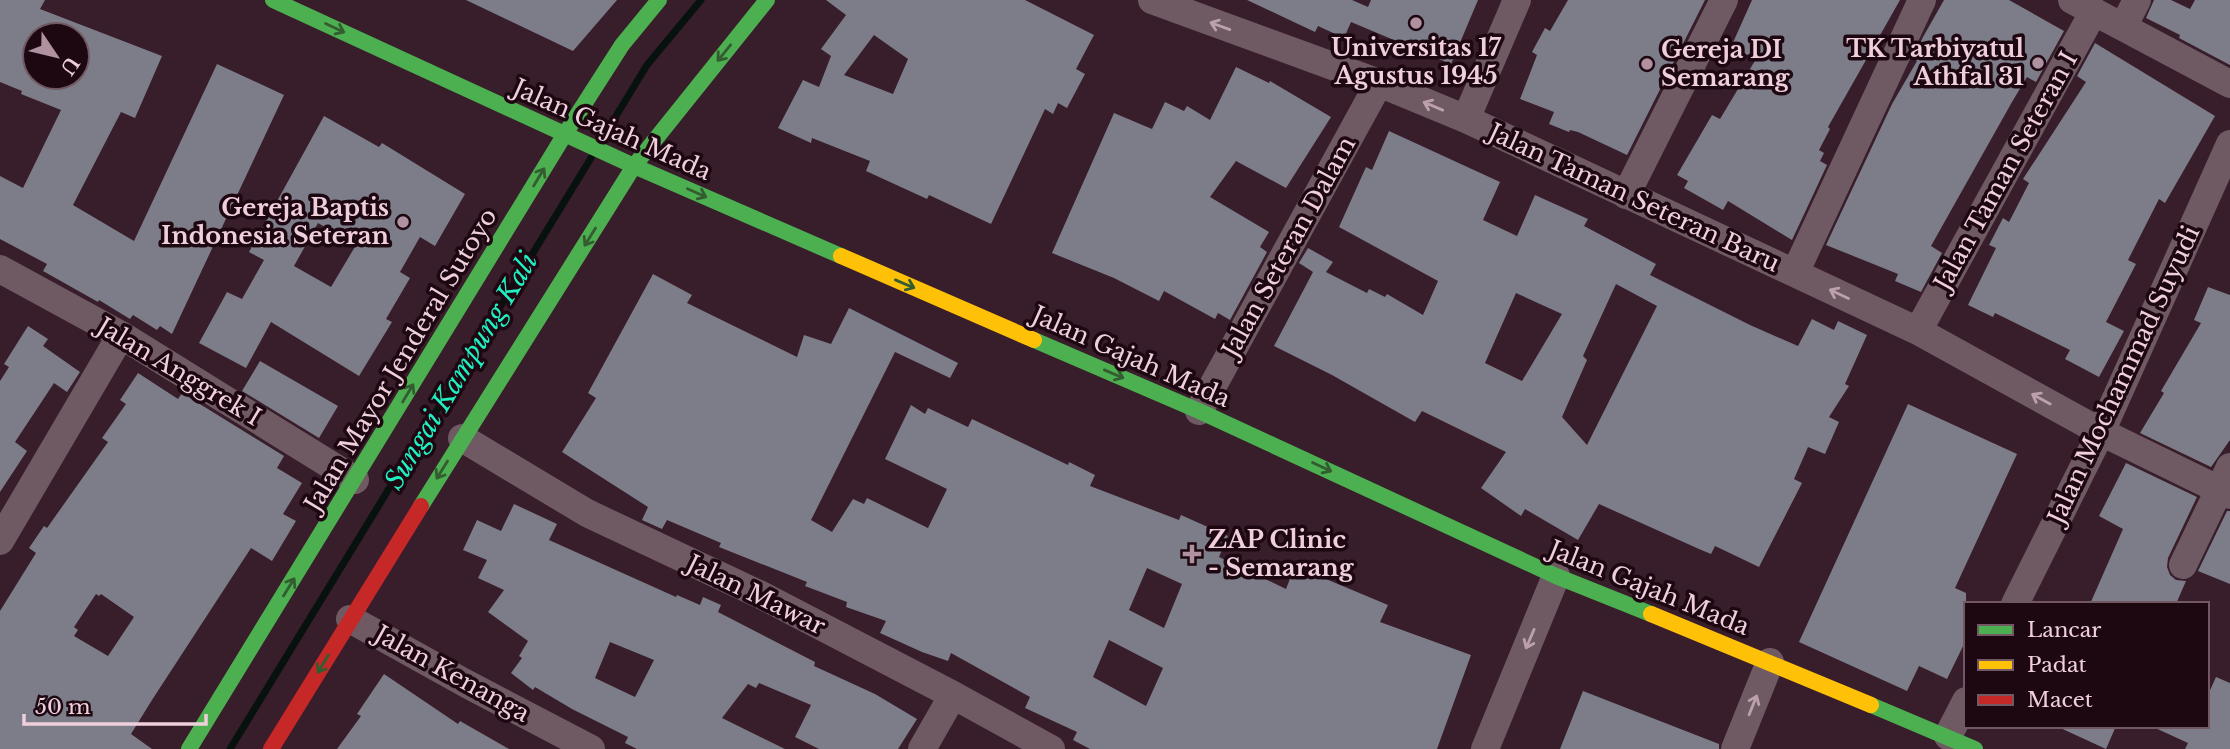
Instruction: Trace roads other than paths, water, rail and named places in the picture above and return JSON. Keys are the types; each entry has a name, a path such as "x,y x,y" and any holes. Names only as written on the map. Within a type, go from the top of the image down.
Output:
{"main road":[{"name":"Jalan Gajah Mada","path":"273,0 632,165 1199,411 1556,576 1770,662 1975,749"},
{"name":"Jalan Mayor Jenderal Sutoyo","path":"189,749 571,137 622,45 659,0"},
{"path":"271,749 632,165 767,0"}],"street":[{"name":"Jalan Taman Seteran Baru","path":"1152,0 1378,83 1466,119 1918,331 2101,432 2226,484"},
{"path":"1466,119 1517,0"},
{"path":"1626,195 1724,0"},
{"path":"1795,273 1922,0"},
{"path":"2123,27 2137,0"},
{"path":"2083,6 2230,84"},
{"name":"Jalan Taman Seteran I","path":"1918,331 2083,6"},
{"name":"Jalan Seteran Dalam","path":"1199,411 1378,83"},
{"name":"Jalan Mochammad Suyudi","path":"2016,602 2101,432 2230,144"},
{"name":"Jalan Anggrek I","path":"0,269 121,335 355,480"},
{"path":"0,541 121,335"},
{"name":"Jalan Mawar","path":"462,438 587,513 759,594 1051,749"},
{"path":"2183,565 2226,484"},
{"path":"1485,749 1556,576"},
{"name":"Jalan Kenanga","path":"350,619 591,749"},
{"path":"1735,749 1770,662"},
{"path":"922,749 953,695"},
{"path":"1948,736 1964,705"}],"waterway":[{"name":"Sungai Kampung Kali","path":"602,139 647,65 701,0"},
{"name":"Sungai Kampung Kali","path":"230,749 591,158"}],"place":[{"name":"Universitas 17 Agustus 1945","path":"1416,23"},
{"name":"TK Tarbiyatul Athfal 31","path":"2038,63"},
{"name":"Gereja DI Semarang","path":"1647,64"},
{"name":"Gereja Baptis Indonesia Seteran","path":"403,222"},
{"name":"ZAP Clinic - Semarang","path":"1192,554"}]}
